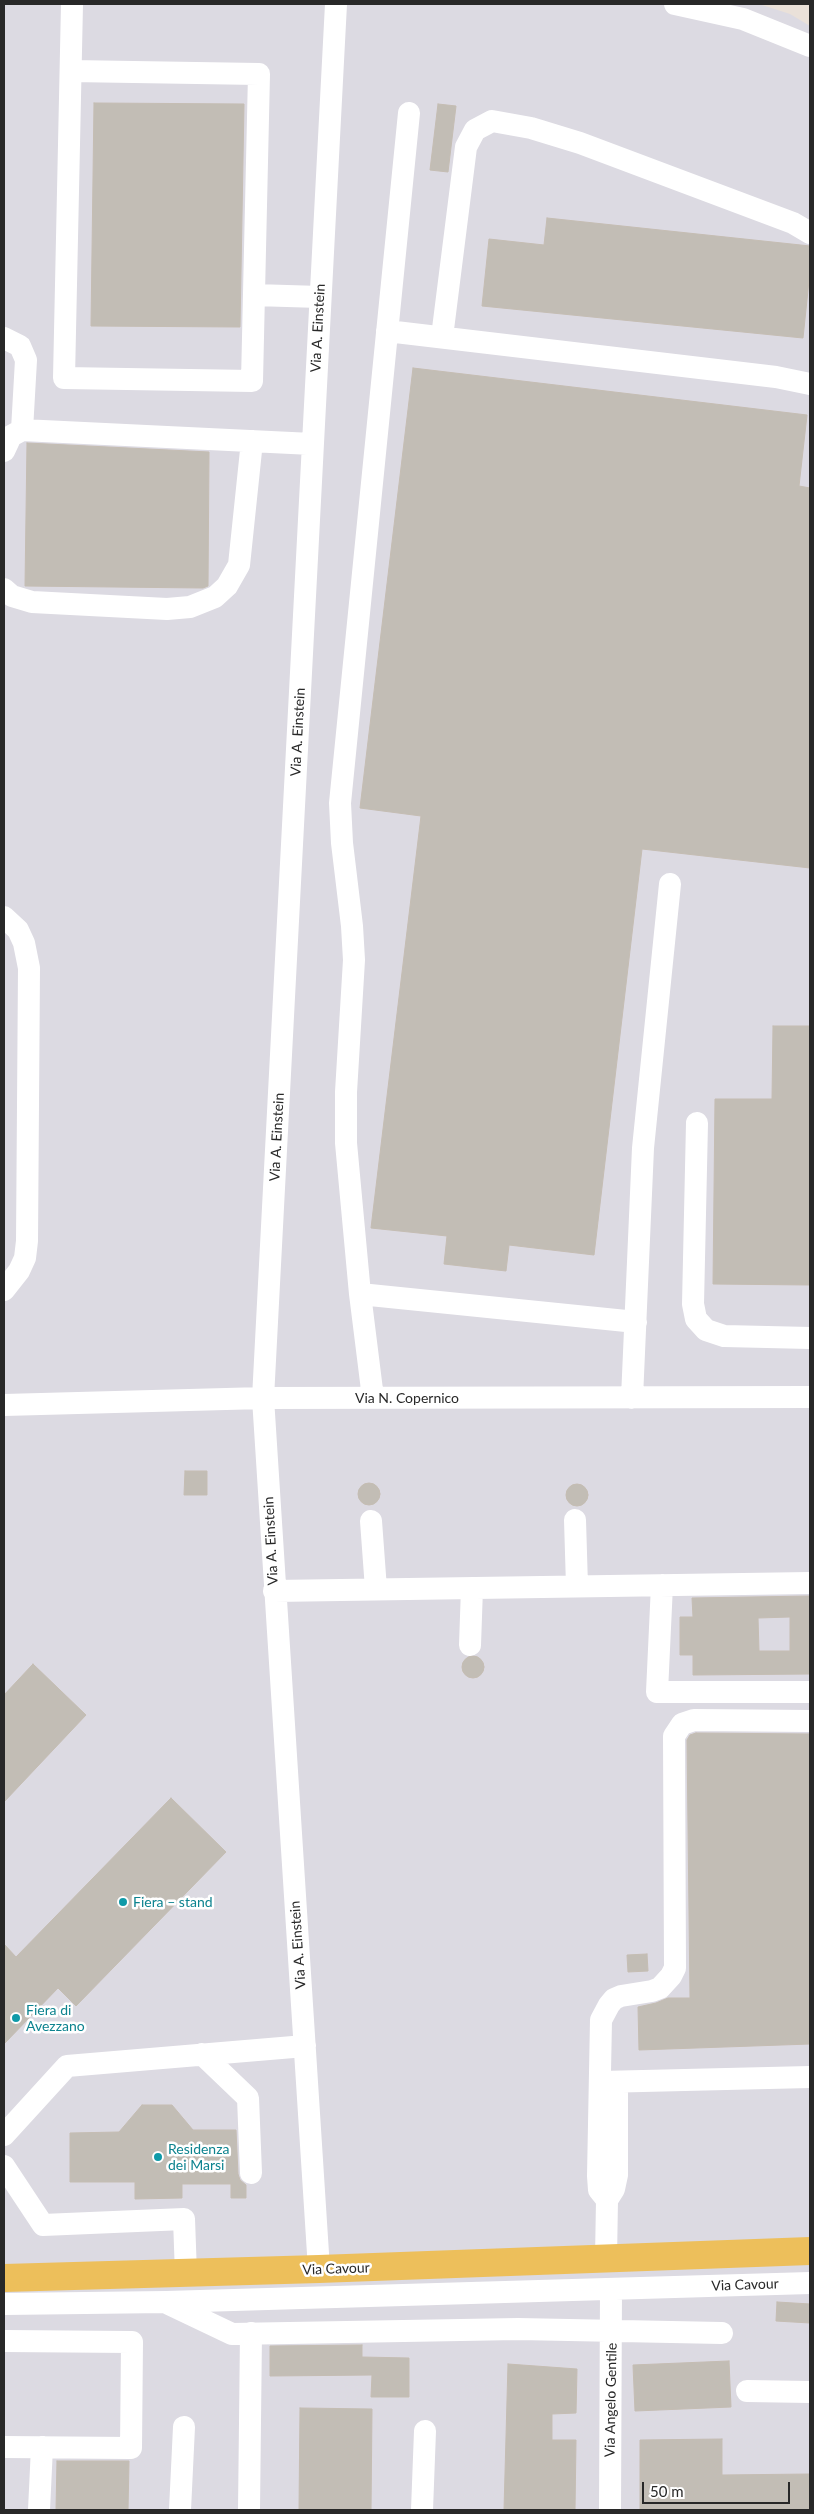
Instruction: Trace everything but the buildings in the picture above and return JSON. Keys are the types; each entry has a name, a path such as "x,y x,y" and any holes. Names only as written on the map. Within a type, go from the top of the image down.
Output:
{"main road":[{"name":"Via Cavour","path":"4,2278 186,2274 802,2251"}],"street":[{"path":"71,71 258,74 252,381 64,378 72,4"},
{"name":"Via A. Einstein","path":"319,2269 263,1398 336,4"},
{"path":"675,4 743,19 810,46"},
{"path":"373,1398 360,1294 346,1143 347,1073 354,960 342,843 340,803 409,113"},
{"path":"442,337 466,147 475,130 492,121 531,128 580,143 793,223 810,233"},
{"path":"254,296 320,297"},
{"path":"387,331 776,377 810,384"},
{"path":"4,338 20,346 26,360 22,430"},
{"path":"4,450 11,436 22,430 312,444"},
{"path":"4,589 12,596 32,602 167,609 190,607 215,597 228,586 239,565 252,441"},
{"path":"632,1398 644,1140 670,884"},
{"path":"4,917 18,930 24,943 28,953 29,978 27,1241 25,1258 19,1271 4,1290"},
{"path":"698,1123 693,1304 696,1319 706,1330 724,1336 810,1338"},
{"path":"360,1294 636,1322"},
{"name":"Via N. Copernico","path":"4,1405 263,1398 810,1397"},
{"path":"575,1520 577,1586"},
{"path":"370,1521 376,1589"},
{"path":"274,1591 810,1584"},
{"path":"662,1586 658,1692 810,1692"},
{"path":"470,1645 472,1588"},
{"path":"606,2258 607,2200 599,2190 598,2183 609,2082 601,2027 608,2005 621,1996 660,1988 671,1976 675,1968 673,1742 682,1724 694,1720 810,1721"},
{"path":"4,2135 67,2066 305,2046"},
{"path":"202,2054 248,2098 251,2174"},
{"path":"609,2082 810,2077"},
{"path":"4,2166 43,2225 184,2219 186,2274"},
{"name":"Via Cavour","path":"4,2304 166,2302 803,2283 802,2251"},
{"path":"515,2262 518,2329"},
{"path":"156,2275 166,2302"},
{"name":"Via Angelo Gentile","path":"610,2510 611,2289"},
{"name":"Via Cavour","path":"166,2302 232,2334 518,2329 722,2333"},
{"path":"249,2510 251,2333"},
{"path":"4,2341 132,2342 131,2448 4,2447"},
{"path":"747,2391 810,2392"},
{"path":"180,2510 184,2427"},
{"path":"422,2510 425,2431"},
{"path":"39,2510 42,2447"}],"shaded area":[{"path":"4,4 759,4 790,14 810,26 810,2510 4,2510"}],"place":[{"name":"Fiera – stand","path":"123,1902"},
{"name":"Fiera di Avezzano","path":"16,2018"},
{"name":"Residenza dei Marsi","path":"158,2157"}]}
